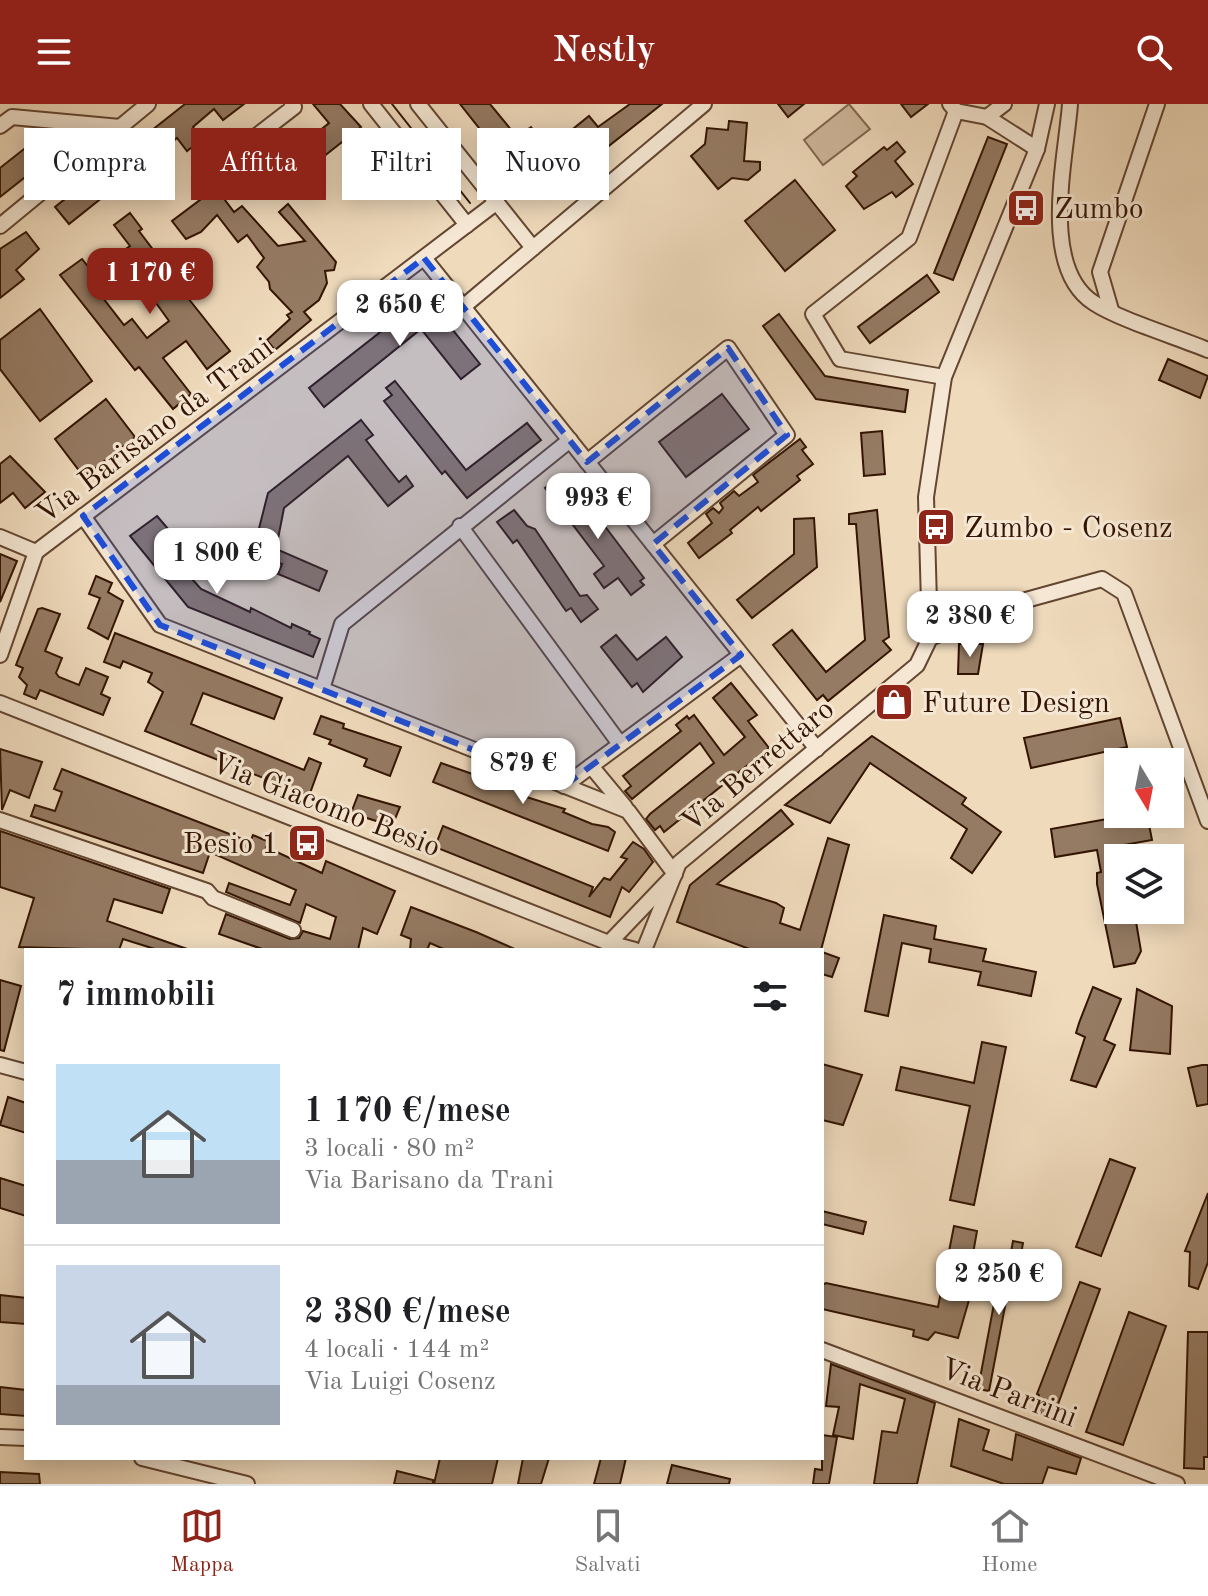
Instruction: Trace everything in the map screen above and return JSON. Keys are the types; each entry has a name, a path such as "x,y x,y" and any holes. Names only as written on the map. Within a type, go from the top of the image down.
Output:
{"street":[{"path":"0,226 148,104"},
{"path":"267,128 294,107 292,104"},
{"path":"371,104 467,225"},
{"path":"418,104 533,248"},
{"path":"463,307 704,104"},
{"path":"987,117 1004,104"},
{"path":"1047,104 1037,149 944,377 926,497 930,638 1026,600 1102,579 1124,593 1208,821"},
{"path":"1070,104 1059,242 1069,274 1092,303 1208,350"},
{"path":"1111,310 1100,272 1157,104"},
{"path":"944,377 840,359 813,314 909,238 953,107 987,117 1037,149"},
{"path":"0,126 12,117 120,127"},
{"name":"Via Barisano da Trani","path":"0,655 36,552 497,202"},
{"path":"424,258 817,749"},
{"path":"587,462 728,348 787,435 653,544"},
{"path":"322,689 342,624 570,440"},
{"path":"83,516 160,625 628,811"},
{"path":"460,526 620,744"},
{"path":"0,537 36,552"},
{"name":"Via Berrettaro","path":"645,948 679,863 917,665 930,638"},
{"path":"564,786 741,655"},
{"name":"Via Giacomo Besio","path":"0,703 628,948"},
{"path":"591,766 675,874 609,943"},
{"path":"0,820 207,891 213,898 293,930"},
{"path":"0,1065 24,1071"},
{"name":"Via Parrini","path":"824,1351 1177,1484"},
{"path":"0,1437 24,1438"},
{"path":"150,1460 247,1484"}],"highlighted area":[{"path":"424,258 587,462 728,348 787,435 653,544 741,655 564,786 160,625 83,516"}],"shaded area":[{"path":"849,104 870,129 823,165 804,140"}],"building":[{"path":"185,104 244,104 223,120 214,109 191,128 191,148 187,151 177,138 175,140 175,128 155,128"},
{"path":"313,104 340,104 361,127 342,128 342,142 326,155 326,128 323,128 329,123"},
{"path":"460,104 490,104 510,128 479,128"},
{"path":"630,104 662,104 609,146 609,128 574,128 589,116 598,127"},
{"path":"778,104 804,104 788,117"},
{"path":"901,104 928,104 911,117"},
{"path":"729,121 747,123 744,161 760,162 760,170 748,180 732,178 718,189 691,156 705,144 707,128 728,130"},
{"path":"988,137 1007,144 953,280 934,273"},
{"path":"897,142 905,152 895,161 913,184 896,197 892,192 864,209 846,186 857,176 853,172 884,147 887,150"},
{"path":"24,149 24,178 0,197 0,168"},
{"path":"795,180 835,230 785,271 745,221"},
{"path":"64,200 99,200 69,224 55,207"},
{"path":"200,200 225,200 234,212 242,206 278,246 305,241 279,212 288,204 336,262 334,270 325,271 327,283 319,300 304,312 311,320 275,350 267,340 290,319 287,315 292,312 270,289 269,282 257,267 264,258 247,235 238,242 217,215 201,232 186,239 172,221"},
{"path":"130,213 142,229 139,231 179,284 183,281 193,294 188,298 230,351 207,369 186,341 163,358 191,394 173,409 139,367 135,370 60,275 82,259 102,284 96,289 124,325 132,319 147,338 169,321 120,253 130,246 114,225"},
{"path":"26,232 39,249 16,270 24,279 0,298 0,249"},
{"path":"927,275 939,292 870,343 858,327"},
{"path":"434,290 449,308 441,315 480,364 461,379 421,329 324,407 309,388"},
{"path":"40,309 92,381 40,421 0,369 0,340"},
{"path":"779,314 825,376 908,390 905,412 816,399 763,326"},
{"path":"1168,359 1208,376 1200,398 1159,380"},
{"path":"395,381 466,470 527,423 541,440 467,498 445,471 442,474 384,401 392,395 386,388"},
{"path":"722,394 749,429 686,477 659,442"},
{"path":"106,399 135,437 84,477 55,439"},
{"path":"361,420 373,435 366,440 387,467 399,482 406,476 413,486 388,506 348,456 284,508 276,549 327,571 319,591 278,574 282,564 252,556 268,493"},
{"path":"882,431 885,474 864,476 861,433"},
{"path":"800,439 806,447 802,450 813,464 797,476 800,480 761,511 758,507 730,530 732,533 699,558 688,543 712,523 706,514 713,508 719,513 723,508 720,503 734,491 739,496 758,482 753,475"},
{"path":"10,456 45,492 25,508 13,493 0,503 0,464"},
{"path":"559,477 594,522 604,525 644,578 640,581 644,585 631,595 618,578 604,588 594,574 604,566 545,488"},
{"path":"514,510 527,526 535,529 580,596 587,595 598,609 581,622 571,608 566,611 517,540 513,543 497,522"},
{"path":"877,510 889,637 883,641 891,650 828,701 823,695 817,700 773,645 792,630 826,672 865,640 856,524 849,524 849,514"},
{"path":"157,516 169,530 159,537 167,546 164,548 201,589 250,612 251,608 291,628 292,624 310,632 320,639 313,657 188,607 130,536"},
{"path":"814,518 817,567 752,618 737,600 794,554 794,519"},
{"path":"0,554 17,561 0,602"},
{"path":"96,576 112,583 108,592 123,601 108,639 88,628 100,598 89,594"},
{"path":"38,609 60,614 45,651 62,658 56,673 59,677 79,685 86,668 108,677 101,694 110,698 103,715 40,690 36,699 24,694 27,685 19,677 23,668 16,665"},
{"path":"115,633 282,698 274,719 203,693 191,724 304,770 309,758 321,763 309,796 145,731 163,692 148,682 152,673 123,661 120,668 104,662"},
{"path":"616,635 637,660 666,637 682,657 643,692 637,683 632,687 601,647"},
{"path":"959,644 983,644 978,674 958,674"},
{"path":"731,683 757,715 748,721 769,748 664,832 660,826 655,830 646,819 650,814 714,763 700,743 632,799 625,791 631,786 623,776 681,731 676,725 687,716 689,719 694,715 724,755 745,737 713,698"},
{"path":"321,716 344,724 343,728 401,747 390,776 364,766 367,759 329,744 331,740 314,734"},
{"path":"1120,718 1127,747 1104,748 1104,752 1031,768 1024,738"},
{"path":"872,736 966,798 962,804 1001,832 972,873 951,858 967,829 870,763 830,823 785,805"},
{"path":"0,749 42,762 29,798 10,790 2,810"},
{"path":"441,763 521,791 520,795 565,809 563,812 592,824 608,827 615,832 608,851 433,782"},
{"path":"62,769 250,842 253,835 269,842 266,847 322,873 326,861 395,891 377,934 363,928 358,948 259,948 219,934 226,914 290,939 299,938 303,931 330,939 336,917 306,904 300,923 226,892 229,883 290,905 296,890 210,852 203,873 31,816 35,805 55,811 62,792 54,789"},
{"path":"358,795 400,807 392,826 351,813"},
{"path":"781,810 793,824 717,884 776,903 784,908 780,923 800,930 828,838 849,845 822,948 747,948 677,922 690,885"},
{"path":"1104,820 1104,828 1150,828 1152,840 1104,844 1104,918 1097,884 1097,873 1101,872 1097,850 1055,857 1051,829"},
{"path":"443,826 593,887 589,897 604,878 610,880 627,859 621,857 633,842 644,849 653,862 629,892 622,887 610,917 435,847"},
{"path":"0,831 170,889 162,913 114,899 107,921 184,948 152,948 123,939 120,948 19,947 34,898 0,887"},
{"path":"411,907 512,948 441,948 430,943 428,948 410,948 411,939 401,935"},
{"path":"884,915 936,926 934,939 986,949 983,961 1036,972 1031,996 978,985 981,972 929,962 931,949 902,943 888,1016 865,1011"},
{"path":"1105,924 1136,924 1141,951 1135,963 1114,967"},
{"path":"824,953 839,958 832,977 824,975"},
{"path":"0,980 21,986 4,1051 0,1050"},
{"path":"1093,987 1121,999 1104,1040 1115,1045 1096,1087 1071,1080 1085,1037 1076,1033"},
{"path":"1137,989 1172,1006 1170,1054 1130,1050"},
{"path":"982,1042 1006,1047 974,1205 950,1200 970,1106 896,1090 901,1067 974,1083"},
{"path":"824,1065 862,1075 843,1125 824,1120"},
{"path":"1208,1065 1208,1104 1197,1106 1188,1068"},
{"path":"8,1097 24,1102 24,1132 0,1125"},
{"path":"1110,1159 1135,1168 1101,1256 1076,1247"},
{"path":"0,1178 24,1185 24,1215 0,1208"},
{"path":"1208,1193 1208,1262 1198,1289 1189,1286 1190,1252 1185,1251"},
{"path":"824,1212 866,1222 863,1234 824,1224"},
{"path":"954,1226 977,1231 965,1299 969,1300 958,1338 935,1332 928,1340 913,1336 914,1330 824,1309 824,1284 826,1283 938,1307"},
{"path":"1013,1241 1023,1243 1016,1282 1010,1280 989,1391 978,1389 999,1277 1006,1279"},
{"path":"1080,1282 1100,1289 1053,1418 1034,1411 1037,1394"},
{"path":"0,1295 24,1298 24,1324 0,1322"},
{"path":"1129,1312 1166,1326 1123,1445 1086,1432"},
{"path":"1188,1332 1208,1332 1208,1457 1204,1457 1204,1469 1184,1468"},
{"path":"831,1364 935,1403 917,1484 874,1484 882,1431 897,1433 905,1399 860,1384 853,1439 833,1435 839,1407 826,1406"},
{"path":"0,1387 24,1390 24,1416 0,1414"},
{"path":"959,1419 989,1430 983,1450 1012,1460 1016,1434 1081,1458 1076,1474 1048,1467 1042,1484 1004,1484 951,1466"},
{"path":"824,1435 837,1437 829,1484 813,1484 815,1469 822,1470"},
{"path":"440,1460 498,1460 492,1484 434,1484"},
{"path":"523,1460 548,1460 541,1484 518,1484"},
{"path":"600,1460 626,1460 620,1484 594,1484"},
{"path":"672,1465 730,1479 729,1484 667,1484"},
{"path":"397,1471 433,1480 433,1484 394,1484"},
{"path":"0,1472 39,1474 40,1484 0,1484"}],"tram line":[{"path":"392,104 470,203"}],"place":[{"name":"Zumbo","path":"1026,208"},
{"name":"Zumbo - Cosenz","path":"936,527"},
{"name":"Future Design","path":"894,702"},
{"name":"Besio 1","path":"307,843"}]}
